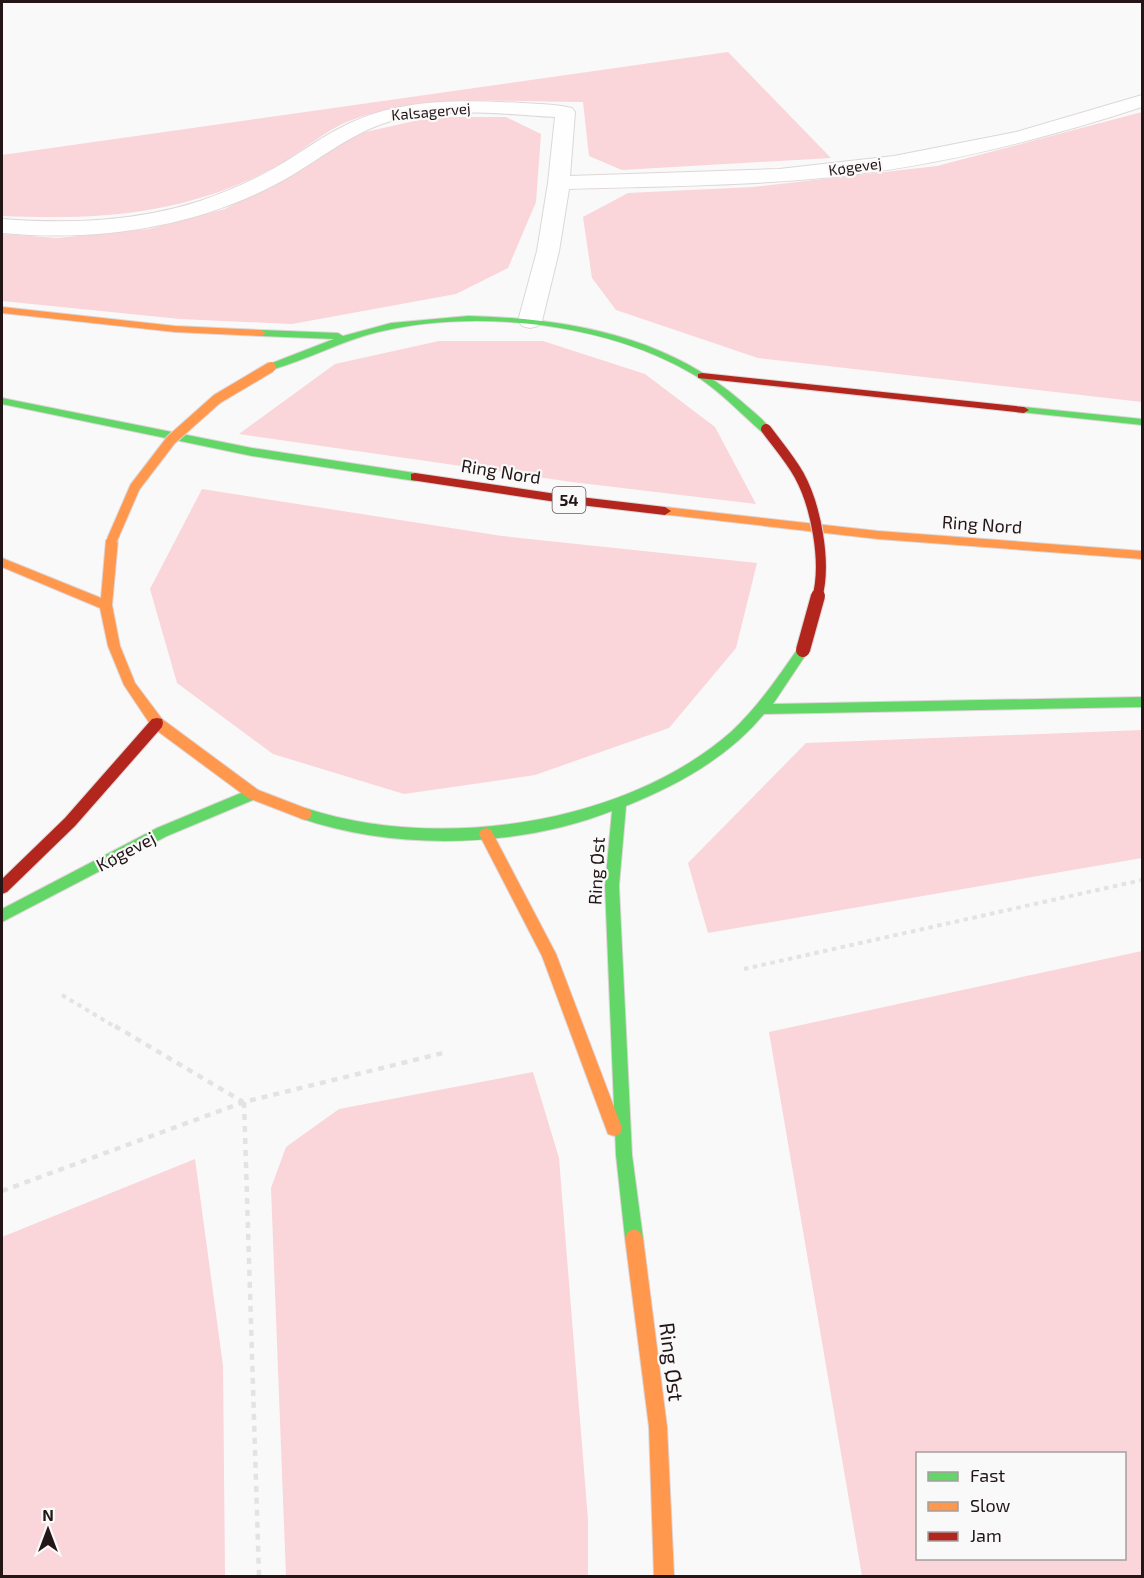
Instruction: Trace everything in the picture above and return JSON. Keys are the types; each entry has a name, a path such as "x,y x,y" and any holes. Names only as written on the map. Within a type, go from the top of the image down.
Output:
{"main road":[{"path":"2,310 176,329 352,336"},
{"path":"471,319 530,321 592,332 640,347 702,376 766,429 799,475 819,529 820,588 803,650 763,709 723,746 675,778 619,804 555,824 486,834 404,834 324,821 253,794 157,723 130,685 114,646 106,605 112,540 135,487 171,440 217,399 271,367 352,336 411,324 471,319"},
{"path":"702,376 1143,422"},
{"name":"Ring Nord","path":"2,401 252,452 563,499 878,535 1143,555"},
{"path":"148,452 171,456"},
{"path":"806,546 830,549"},
{"path":"2,562 106,605"},
{"path":"763,709 1143,702"},
{"path":"2,888 70,822 157,723"},
{"name":"Køgevej","path":"2,916 162,832 253,794"},
{"name":"Ring Øst","path":"619,804 612,886 624,1155 658,1427 664,1576"},
{"name":"Ring Øst","path":"486,834 549,954 624,1155"}],"street":[{"name":"Køgevej","path":"559,183 810,172 928,157 1072,124 1143,101"},
{"name":"Kalsagervej","path":"2,226 82,228 147,221 216,204 272,178 352,127 390,115 429,110 477,108 565,112 559,183 548,251 530,321"}],"path":[{"path":"744,969 1143,880"},
{"path":"62,995 244,1102"},
{"path":"2,1191 244,1102 447,1052"},
{"path":"244,1102 259,1576"}],"shaded area":[{"path":"728,52 831,158 622,170 589,156 583,102 461,101 388,110 351,120 331,130 271,169 238,184 173,205 107,215 2,216 2,155"},
{"path":"1142,112 1142,402 758,358 616,310 592,278 583,217 628,193 753,187 937,166"},
{"path":"432,117 506,117 541,134 536,202 508,268 456,294 292,324 180,319 2,301 2,234 57,238 149,229 225,209 361,133"},
{"path":"439,341 543,341 645,374 715,427 756,504 572,482 239,434 335,364"},
{"path":"202,489 502,536 757,563 736,648 669,728 535,775 404,794 273,754 177,683 150,589"},
{"path":"1142,730 1142,858 708,933 688,863 806,743"},
{"path":"1142,951 1142,1576 862,1576 769,1032"},
{"path":"533,1072 559,1158 588,1520 588,1576 286,1576 271,1188 286,1147 339,1109"},
{"path":"195,1159 223,1366 225,1576 2,1576 2,1237"}],"traffic: fast":[{"path":"271,367 345,339 391,326 468,319 550,324 590,331 666,356 708,380 766,429"},
{"path":"261,333 338,336"},
{"path":"2,401 252,452 415,477"},
{"path":"1024,410 1142,422"},
{"path":"305,814 372,829 418,834 464,834 509,831 599,810 642,793 683,772 734,737 776,690 803,650"},
{"path":"763,709 1142,702"},
{"path":"2,916 162,832 253,794"},
{"path":"619,804 612,886 624,1155 634,1238"}],"traffic: slow":[{"path":"2,310 175,329 261,333"},
{"path":"112,540 135,487 171,440 217,399 271,367"},
{"path":"665,511 878,535 1142,555"},
{"path":"112,540 106,605 114,646 130,685 157,723 253,794 305,814"},
{"path":"2,562 106,605"},
{"path":"486,834 549,954 614,1128"},
{"path":"634,1238 658,1427 664,1576"}],"traffic: jam":[{"path":"702,376 1024,410"},
{"path":"766,429 799,475 818,529 820,588 803,650"},
{"path":"415,477 563,499 665,511"},
{"path":"2,888 70,822 157,723"}]}
